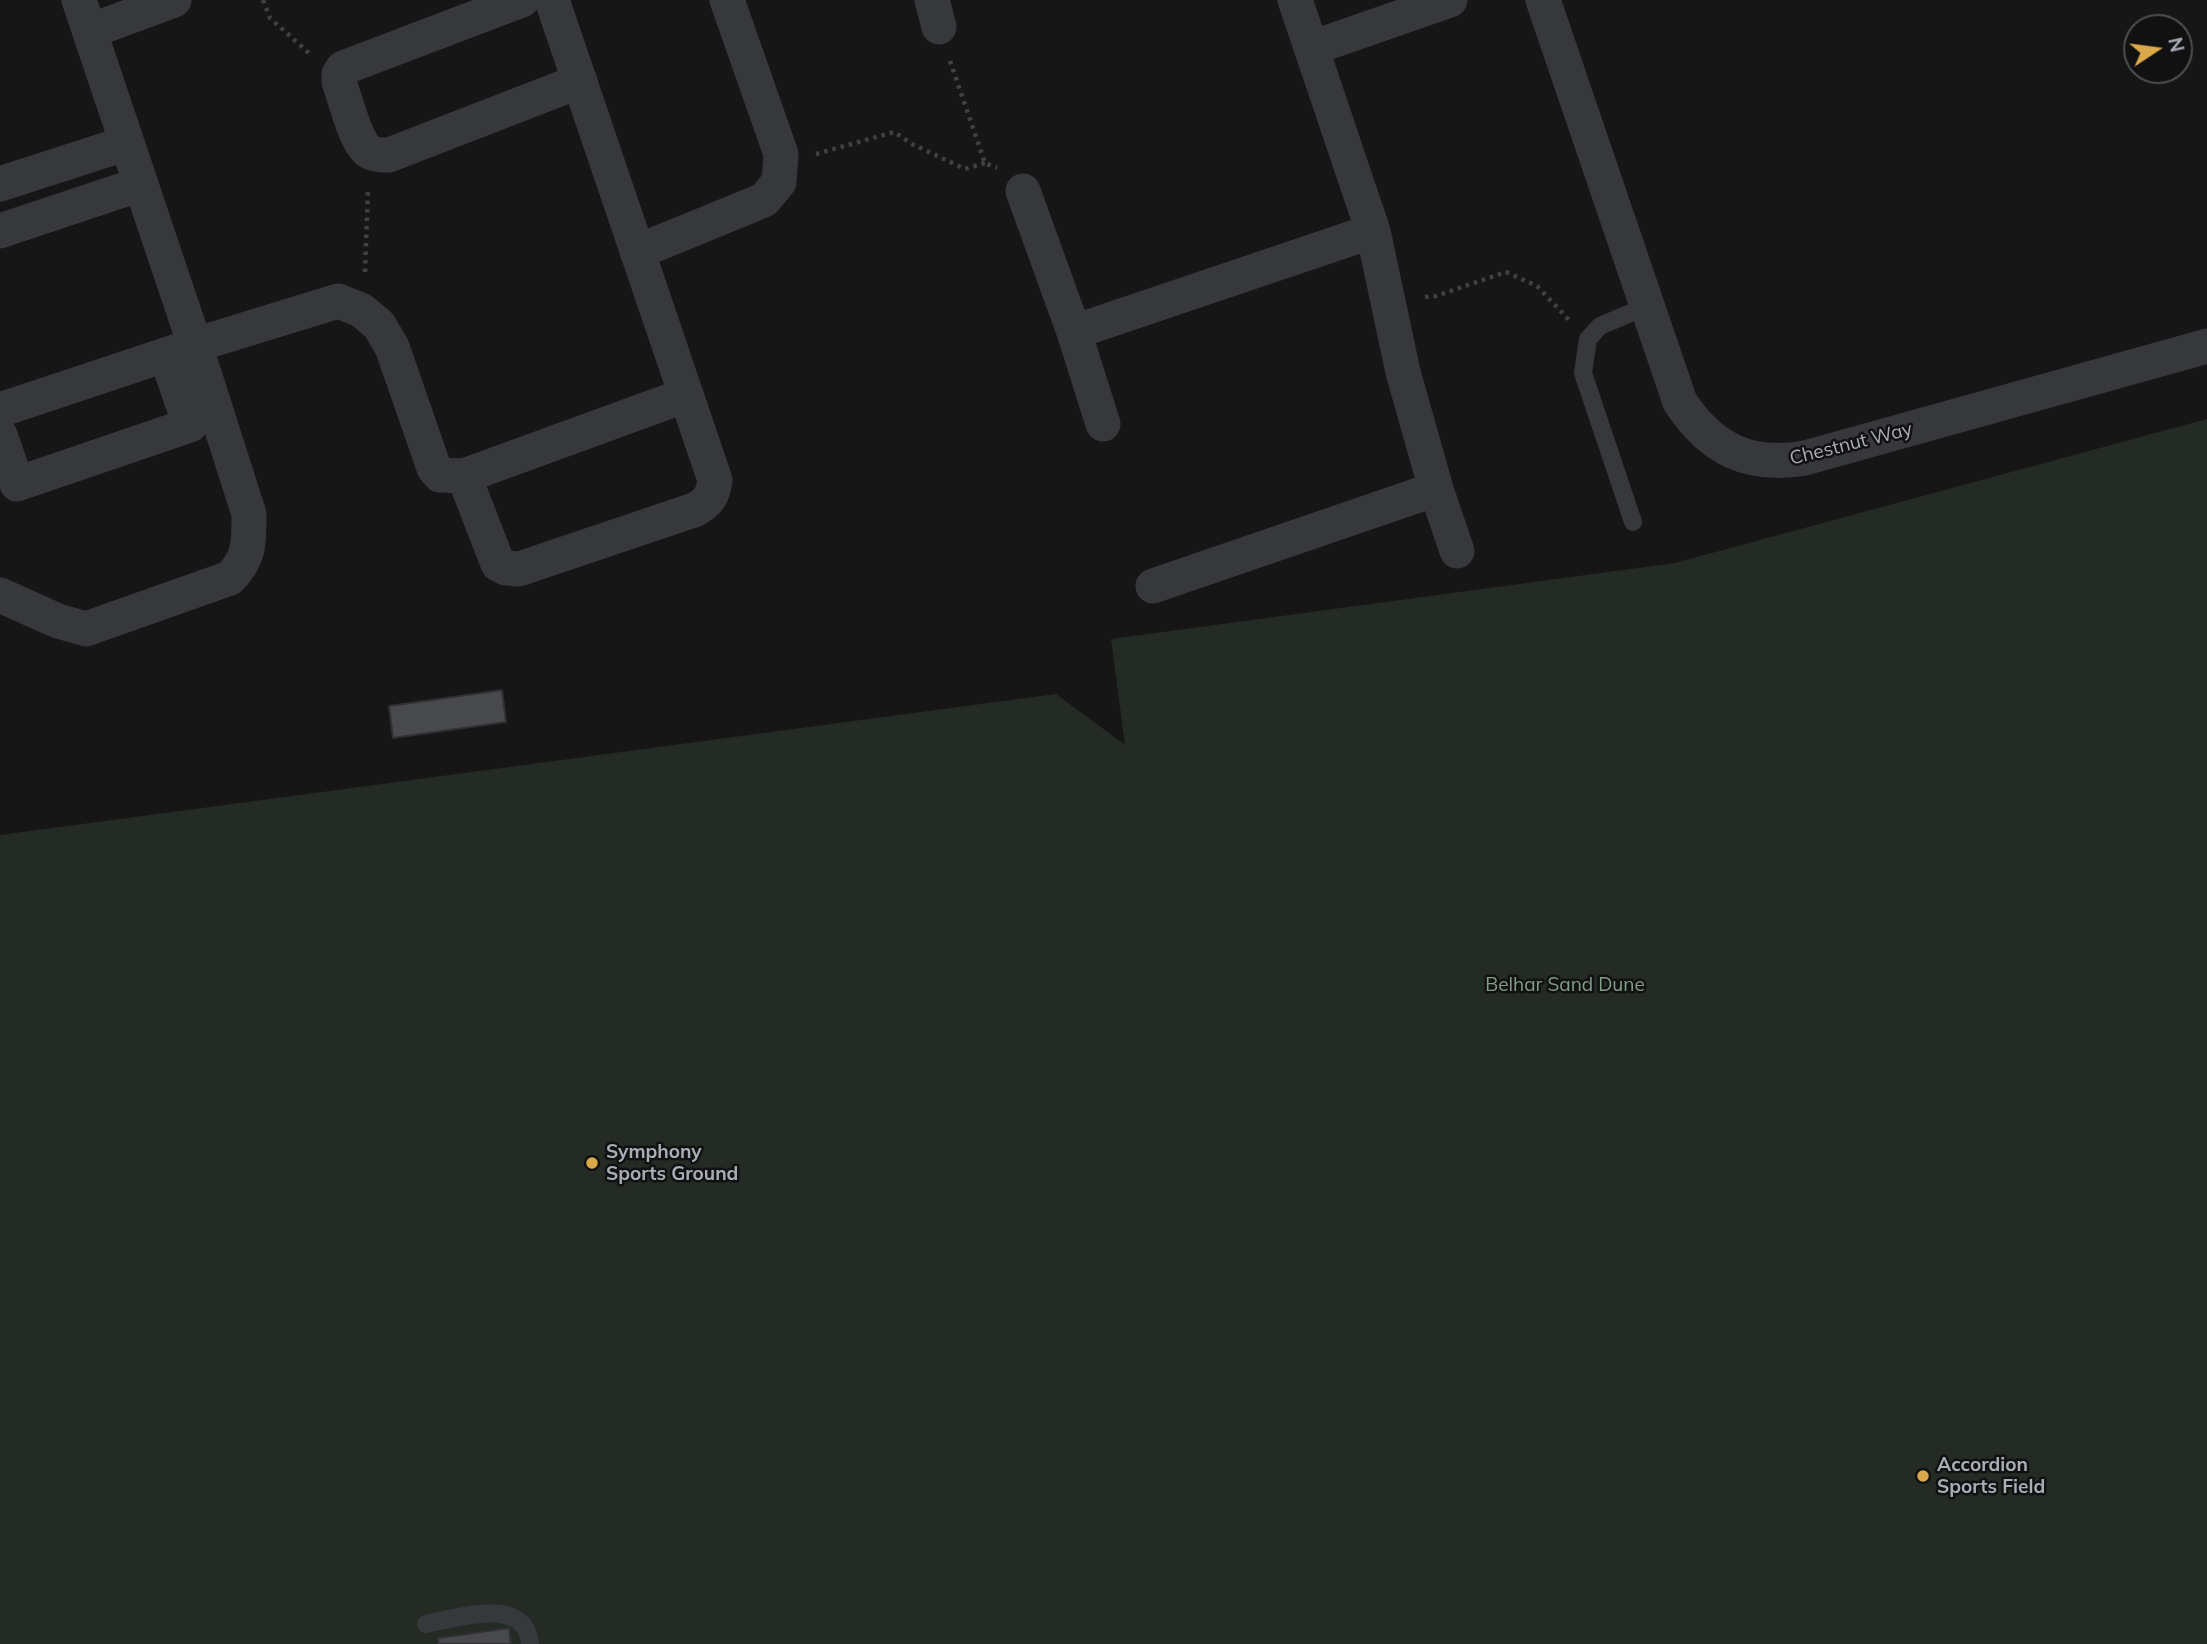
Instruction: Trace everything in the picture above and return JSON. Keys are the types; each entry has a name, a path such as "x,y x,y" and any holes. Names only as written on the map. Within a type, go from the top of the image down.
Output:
{"street":[{"path":"0,435 17,484 190,425 180,350 141,184 85,16 174,0"},
{"path":"522,0 343,68 340,82 360,139 368,151 376,155 389,155 580,81"},
{"path":"464,476 498,564 506,568 520,569 694,510 705,504 713,494 715,480 552,0"},
{"path":"638,251 764,200 779,182 780,154 727,0"},
{"path":"1296,0 1373,231 1403,372 1436,489 1457,551"},
{"path":"1312,48 1450,0"},
{"name":"Chestnut Way","path":"1544,0 1680,402 1692,421 1708,437 1726,449 1745,457 1766,461 1785,462 1805,458 2207,346"},
{"path":"0,184 127,143"},
{"path":"0,230 141,184"},
{"path":"1023,191 1074,332 1103,424"},
{"path":"1074,332 1373,231"},
{"path":"0,410 338,301 361,310 379,325 392,346 434,468 440,475 464,476 686,395"},
{"path":"0,595 58,621 86,629 230,578 243,564 249,542 249,514 180,350"},
{"path":"1153,586 1436,489"}],"lane":[{"path":"1633,522 1583,373 1588,339 1600,326 1647,306"},
{"path":"426,1624 492,1612 520,1621 529,1635 530,1644"}],"path":[{"path":"263,0 270,18 308,53 340,74"},
{"path":"936,14 985,163"},
{"path":"780,154 820,154 894,132 912,144 965,169 985,163 997,168 1023,191"},
{"path":"361,310 368,188 376,155"},
{"path":"1389,301 1436,296 1506,272 1537,286 1588,339"}],"green space":[{"name":"Belhar Sand Dune","path":"2207,419 2207,1644 0,1644 0,835 1056,694 1125,745 1111,639 1675,563"}],"building":[{"path":"502,690 506,722 393,738 389,706"},
{"path":"509,1628 511,1644 438,1644 438,1638"}],"place":[{"name":"Symphony Sports Ground","path":"592,1163"},
{"name":"Accordion Sports Field","path":"1923,1476"}]}
